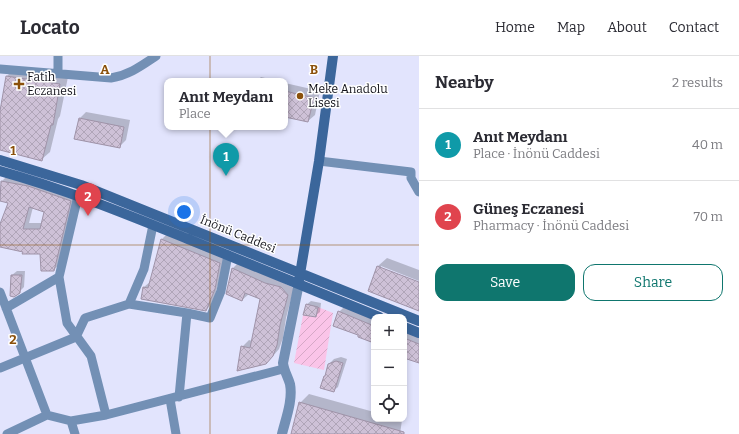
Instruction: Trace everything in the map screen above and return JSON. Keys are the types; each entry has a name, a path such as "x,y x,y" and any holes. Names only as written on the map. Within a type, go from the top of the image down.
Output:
{"main road":[{"path":"299,284 319,161 333,56"},
{"name":"İnönü Caddesi","path":"0,160 81,185 419,321"},
{"name":"İnönü Caddesi","path":"0,171 33,180 78,196 373,314"},
{"path":"407,328 419,333"}],"street":[{"path":"58,56 58,73"},
{"path":"0,69 111,78 132,72 156,56"},
{"path":"319,161 415,172 411,178 419,192"},
{"path":"78,196 59,277 67,323 91,356 106,415"},
{"path":"129,304 144,268 153,225"},
{"path":"0,368 76,337 85,318 129,304 210,318 221,291 228,255"},
{"path":"6,308 59,277"},
{"path":"282,434 291,392 290,383 283,369 283,363 299,284"},
{"path":"0,292 47,415"},
{"path":"176,434 174,398 186,313"},
{"path":"7,434 47,415 70,421 106,415 283,369"},
{"path":"70,421 75,434"}],"shaded area":[{"path":"318,307 333,313 324,370 294,363 303,315 316,317"}],"building":[{"path":"6,76 60,84 53,125 51,125 42,161 0,150 0,111"},
{"path":"288,92 314,98 308,122 288,118"},
{"path":"79,118 124,127 120,148 74,139"},
{"path":"1,181 28,186 71,201 54,271 41,271 40,254 22,254 23,252 0,247 0,224 8,203 0,201","holes":["29,207 44,212 40,229 23,229"]},
{"path":"161,239 220,263 215,289 206,311 141,299 143,287 148,288"},
{"path":"377,266 419,282 419,311 368,291"},
{"path":"232,268 265,283 281,287 288,295 280,325 277,345 273,356 266,364 237,371 241,346 250,348 260,299 245,293 242,301 226,294"},
{"path":"11,275 22,275 20,293 14,297 10,296"},
{"path":"306,304 318,307 316,317 303,315"},
{"path":"338,311 371,325 371,342 358,337 358,335 333,326"},
{"path":"407,339 419,344 419,363 407,359"},
{"path":"336,361 343,363 334,392 320,388 328,364"},
{"path":"299,402 404,432 404,434 291,434"}],"place":[{"name":"Fatih Eczanesi","path":"19,84"},
{"name":"Meke Anadolu Lisesi","path":"300,96"},
{"name":"Anıt Meydanı","path":"226,176"},
{"name":"Güneş Eczanesi","path":"88,216"}]}
